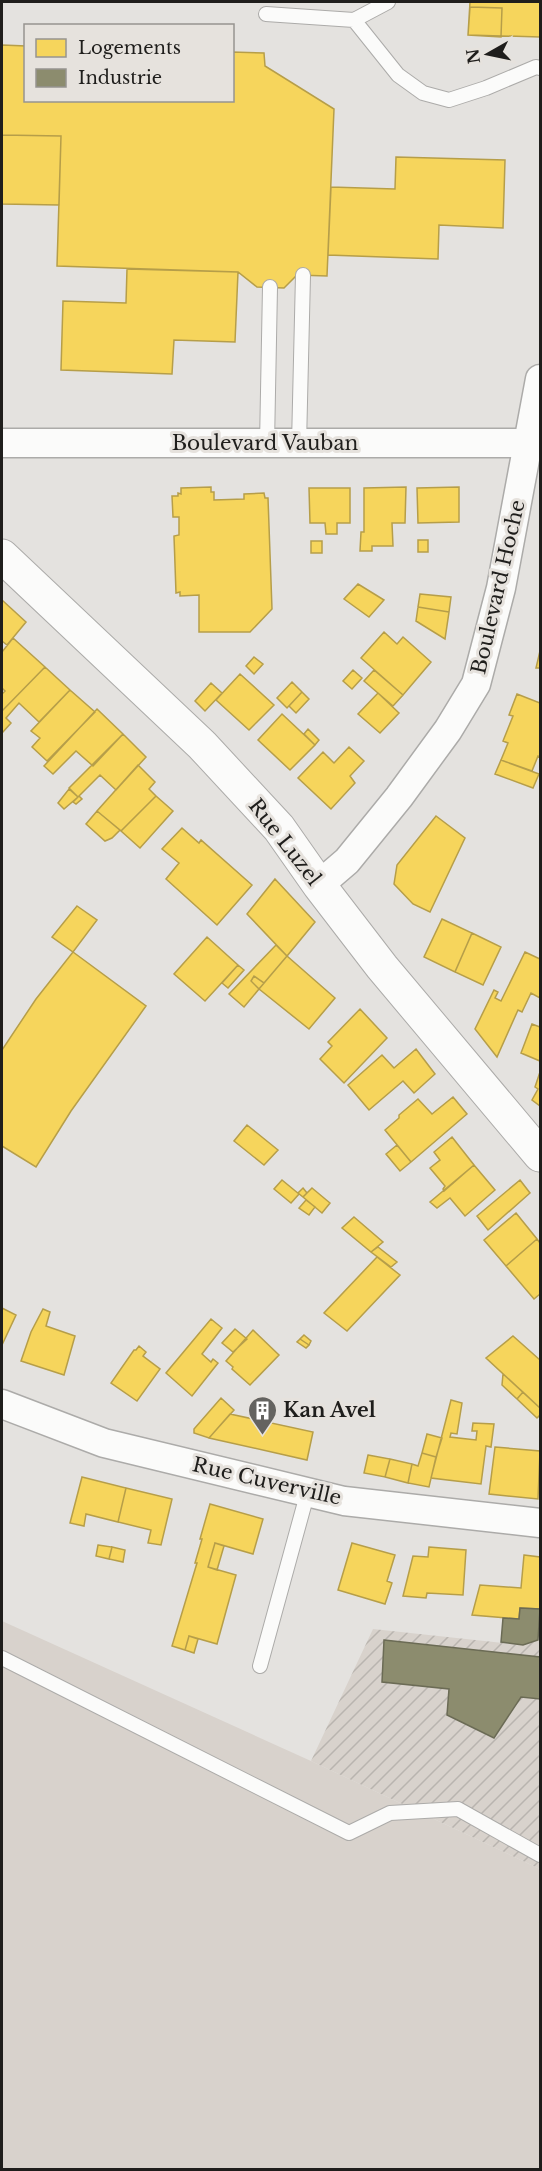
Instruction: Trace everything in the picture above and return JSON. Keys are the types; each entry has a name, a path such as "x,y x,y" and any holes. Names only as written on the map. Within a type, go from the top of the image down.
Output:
{"street":[{"name":"Boulevard Hoche","path":"319,885 347,861 399,796 448,730 476,684 535,443 540,379"},
{"name":"Boulevard Vauban","path":"2,443 535,443"},
{"name":"Rue Luzel","path":"2,556 202,745 279,828 382,967 540,1155"},
{"name":"Rue Cuverville","path":"2,1404 104,1443 344,1501 540,1523"}],"lane":[{"path":"266,14 354,20 388,2"},
{"path":"354,20 398,75 423,93 449,100 540,68"},
{"path":"298,444 303,275"},
{"path":"267,444 270,287"},
{"path":"260,1666 308,1491"},
{"path":"2,1658 349,1833 390,1813 458,1809 540,1855"}],"shaded area":[{"path":"2,1621 311,1761 540,1869 540,2169 2,2170"},
{"path":"373,1629 522,1645 540,1639 540,1869 311,1761"}],"building: Logements":[{"path":"470,2 540,2 540,37 468,35"},
{"path":"470,7 502,8 501,37 468,35"},
{"path":"2,45 24,46 24,102 234,102 234,52 264,53 265,66 334,109 327,276 297,275 284,288 257,287 238,272 57,266 61,136 2,135"},
{"path":"2,135 61,136 59,205 2,204"},
{"path":"396,157 505,160 503,228 439,225 438,259 328,255 331,187 395,189"},
{"path":"127,269 238,272 235,342 174,340 172,374 61,370 63,301 126,303"},
{"path":"211,487 214,500 244,499 244,494 264,493 265,498 268,498 272,609 250,632 199,632 199,595 180,596 180,592 176,593 174,536 179,535 179,517 173,517 172,496 181,494 181,488"},
{"path":"406,487 405,523 392,523 393,546 372,546 372,551 360,551 361,532 364,532 364,488"},
{"path":"459,487 459,522 418,523 417,488"},
{"path":"309,488 350,488 350,523 337,523 337,534 326,534 325,523 310,523"},
{"path":"418,540 428,540 428,552 418,552"},
{"path":"311,541 322,541 322,553 311,553"},
{"path":"358,584 384,600 369,617 344,599"},
{"path":"420,594 451,597 449,612 418,607"},
{"path":"2,600 26,622 7,645 2,641"},
{"path":"418,607 449,612 445,639 416,621"},
{"path":"384,632 397,644 403,637 431,662 403,695 361,658"},
{"path":"13,638 45,667 2,711 2,694 5,691 2,688 2,652"},
{"path":"540,651 540,668 536,668"},
{"path":"254,657 263,664 254,674 246,666"},
{"path":"45,667 70,690 39,722 19,703 6,718 11,723 2,733 2,711"},
{"path":"353,670 362,678 352,689 343,681"},
{"path":"374,670 403,695 393,706 364,681"},
{"path":"240,674 274,705 249,730 216,700"},
{"path":"292,682 302,692 287,708 277,698"},
{"path":"211,683 222,693 205,711 195,701"},
{"path":"70,690 95,712 47,761 32,747 40,738 31,731"},
{"path":"302,692 309,699 296,713 289,706"},
{"path":"378,693 399,713 380,733 358,714"},
{"path":"517,694 540,703 540,757 538,756 532,771 501,760 508,743 503,741 513,716 509,715"},
{"path":"97,709 123,734 93,766 76,751 53,774 44,766"},
{"path":"282,714 315,745 290,770 258,740"},
{"path":"308,729 319,740 315,745 304,734"},
{"path":"123,734 146,757 116,790 100,775 78,797 69,788"},
{"path":"349,747 364,761 350,776 355,783 331,809 298,778 323,752 334,763"},
{"path":"501,760 539,774 533,788 495,774"},
{"path":"138,765 155,782 149,789 156,796 121,831 97,811"},
{"path":"69,789 78,797 64,809 58,803"},
{"path":"79,796 82,799 76,804 73,802"},
{"path":"156,796 173,811 140,848 121,831"},
{"path":"97,811 120,830 105,841 86,824"},
{"path":"436,816 465,838 430,912 413,904 394,884 397,865"},
{"path":"182,828 199,843 201,840 252,885 217,925 166,879 179,863 162,849"},
{"path":"275,879 315,922 287,956 247,914"},
{"path":"77,906 97,920 73,952 52,937"},
{"path":"442,919 472,933 455,972 424,957"},
{"path":"472,933 501,947 483,985 455,972"},
{"path":"207,937 238,965 205,1001 174,974"},
{"path":"276,945 287,956 264,983 254,976 251,981 259,989 244,1007 229,994"},
{"path":"73,952 146,1006 71,1111 36,1167 2,1146 2,1050 36,999"},
{"path":"525,952 540,959 540,998 531,993 522,1012 518,1010 497,1057 475,1029 494,990 498,992 495,998 501,1001"},
{"path":"287,956 335,998 309,1029 259,989"},
{"path":"238,965 244,970 228,988 222,983"},
{"path":"254,976 264,983 259,989 251,981"},
{"path":"360,1009 387,1038 344,1083 320,1059 332,1046 328,1042"},
{"path":"532,1024 540,1027 540,1061 521,1053"},
{"path":"416,1049 435,1074 414,1093 403,1081 369,1110 348,1085 382,1055 394,1068"},
{"path":"540,1072 540,1106 532,1100 538,1089 535,1087"},
{"path":"453,1097 467,1114 411,1162 385,1130 418,1099 432,1114"},
{"path":"247,1125 278,1150 264,1165 234,1141"},
{"path":"452,1137 474,1165 444,1191 445,1186 430,1168 440,1160 434,1152"},
{"path":"397,1145 411,1162 400,1171 386,1154"},
{"path":"474,1165 495,1190 465,1216 450,1198 437,1208 430,1202"},
{"path":"282,1180 299,1194 291,1203 274,1189"},
{"path":"520,1180 530,1193 488,1230 477,1216"},
{"path":"303,1188 307,1193 303,1197 298,1193"},
{"path":"312,1188 330,1203 322,1213 303,1197"},
{"path":"306,1200 315,1207 309,1215 299,1208"},
{"path":"516,1213 537,1239 506,1266 484,1240"},
{"path":"354,1217 383,1242 371,1252 342,1228"},
{"path":"537,1239 540,1243 540,1294 534,1299 506,1266"},
{"path":"378,1247 397,1262 391,1267 371,1252"},
{"path":"377,1257 400,1275 347,1331 324,1313"},
{"path":"2,1308 16,1315 2,1345"},
{"path":"43,1309 50,1312 46,1326 75,1336 64,1375 21,1361 31,1332"},
{"path":"211,1319 222,1328 202,1354 211,1362 213,1359 218,1363 192,1396 166,1373"},
{"path":"235,1329 247,1339 233,1352 222,1343"},
{"path":"253,1330 279,1355 250,1385 226,1361"},
{"path":"304,1335 311,1341 309,1345 300,1339"},
{"path":"513,1336 540,1360 540,1408 486,1358"},
{"path":"300,1339 309,1345 306,1348 297,1342"},
{"path":"139,1346 146,1352 143,1356 160,1369 137,1401 111,1383"},
{"path":"503,1374 523,1392 517,1399 502,1385"},
{"path":"523,1392 540,1408 540,1418 539,1416 537,1418 517,1399"},
{"path":"221,1398 234,1410 209,1438 194,1433 194,1429"},
{"path":"451,1400 462,1403 457,1434 451,1433 450,1437 476,1440 477,1431 472,1431 473,1423 494,1424 491,1447 486,1446 481,1484 431,1478"},
{"name":"Kan Avel","path":"230,1414 313,1432 307,1460 209,1438"},
{"path":"427,1434 442,1438 436,1457 422,1453"},
{"path":"495,1447 540,1451 538,1499 489,1494"},
{"path":"422,1453 436,1457 429,1487 408,1483 412,1464 418,1466"},
{"path":"368,1455 390,1459 385,1477 364,1473"},
{"path":"390,1459 412,1464 408,1483 385,1477"},
{"path":"82,1477 126,1488 118,1522 86,1514 84,1526 70,1523"},
{"path":"126,1488 172,1499 161,1545 148,1543 151,1530 118,1522"},
{"path":"210,1504 263,1519 253,1554 215,1543 208,1567 236,1575 217,1644 189,1636 185,1650 172,1646 197,1563 195,1563 202,1539 200,1539"},
{"path":"215,1543 224,1546 217,1570 208,1567"},
{"path":"352,1543 395,1555 387,1581 392,1583 385,1604 338,1590"},
{"path":"98,1545 112,1547 109,1559 96,1556"},
{"path":"112,1547 125,1550 123,1562 109,1559"},
{"path":"429,1547 466,1550 463,1595 427,1593 426,1598 403,1596 413,1556 428,1557"},
{"path":"524,1555 540,1557 540,1609 520,1608 519,1619 472,1615 480,1585 521,1588"},
{"path":"189,1636 198,1639 194,1653 185,1650"}],"building: Industrie":[{"path":"520,1608 540,1609 538,1640 523,1645 501,1642 503,1618 519,1619"},
{"path":"384,1640 540,1657 540,1699 521,1697 494,1738 447,1715 449,1689 382,1682"}],"place":[{"name":"Kan Avel","path":"262,1436"}]}
